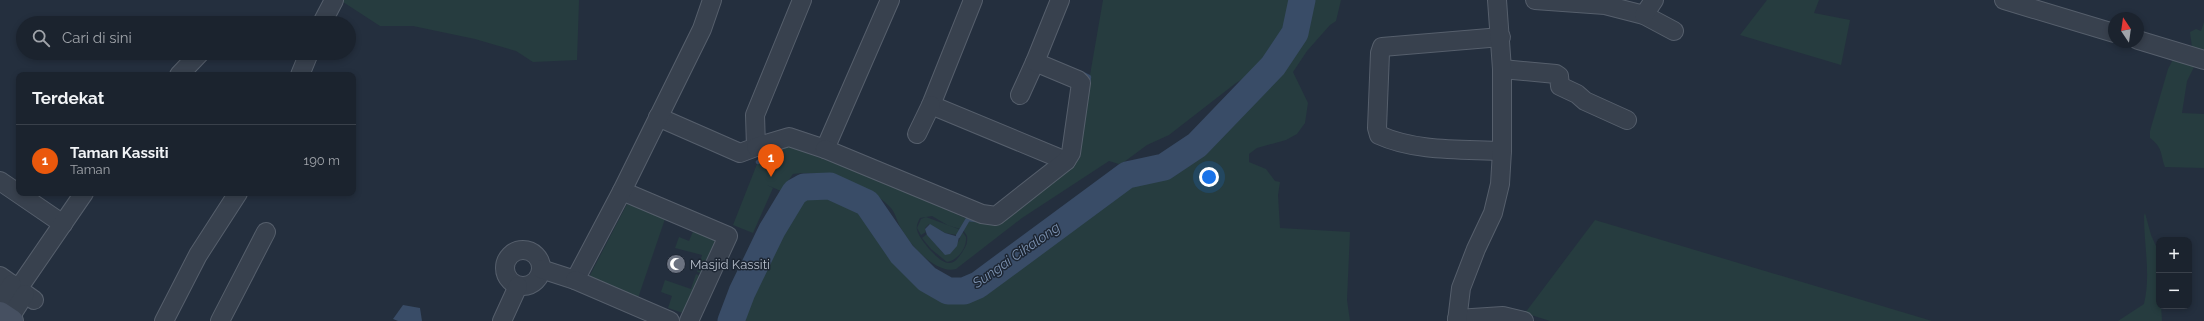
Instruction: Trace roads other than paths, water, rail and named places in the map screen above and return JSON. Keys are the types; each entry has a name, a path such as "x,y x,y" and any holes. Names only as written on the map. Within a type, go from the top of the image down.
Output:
{"street":[{"path":"326,16 334,0"},
{"path":"575,280 622,191 702,29 712,0"},
{"path":"756,147 755,115 802,0"},
{"path":"825,149 890,0"},
{"path":"917,134 931,105 973,0"},
{"path":"1020,95 1060,0"},
{"path":"1497,0 1502,69 1502,151 1500,184 1493,213 1476,249 1461,288 1457,320 1503,316 1524,321"},
{"path":"1535,0 1605,5 1644,16 1674,31"},
{"path":"1644,16 1654,0"},
{"path":"2004,0 2108,31"},
{"path":"1500,37 1382,47 1380,53 1377,128 1379,135 1385,138 1414,144 1502,151"},
{"path":"2144,42 2204,60"},
{"path":"182,72 193,60"},
{"path":"301,72 306,60"},
{"path":"658,117 740,153 789,137 825,149 996,216 1066,161 1071,153 1081,83 1078,80 1035,62"},
{"path":"1502,69 1556,74 1559,76 1560,86 1577,94 1585,101 1627,120"},
{"path":"931,105 1066,161"},
{"path":"0,181 16,192"},
{"path":"622,191 728,236 689,321"},
{"path":"22,196 63,224"},
{"path":"5,314 18,289 82,196"},
{"path":"164,321 198,255 236,196"},
{"path":"220,321 266,232"},
{"path":"519,250 532,252 538,257 541,269 537,280 528,285 518,286 512,282 504,271 507,257 512,252 519,250"},
{"path":"541,269 575,280 670,321"},
{"path":"502,321 518,286"}],"water":[{"path":"930,224 945,233 959,237 957,246 950,254 945,255 927,235 925,229"},
{"path":"403,305 420,308 422,321 398,321 393,319"}],"waterway":[{"name":"Sungai Cikalong","path":"731,321 742,292 772,230 795,192 804,187 830,186 867,203 902,254 927,279 948,291 964,291 978,285 1127,175 1164,167 1197,145 1273,66 1295,33 1302,0"},
{"path":"1081,73 1089,77 1088,84"},
{"path":"772,153 781,148"},
{"path":"758,162 770,154"},
{"path":"958,236 968,219 976,220"}],"place":[{"name":"Taman Kassiti","path":"771,177"},
{"name":"Masjid Kassiti","path":"676,264"}]}
